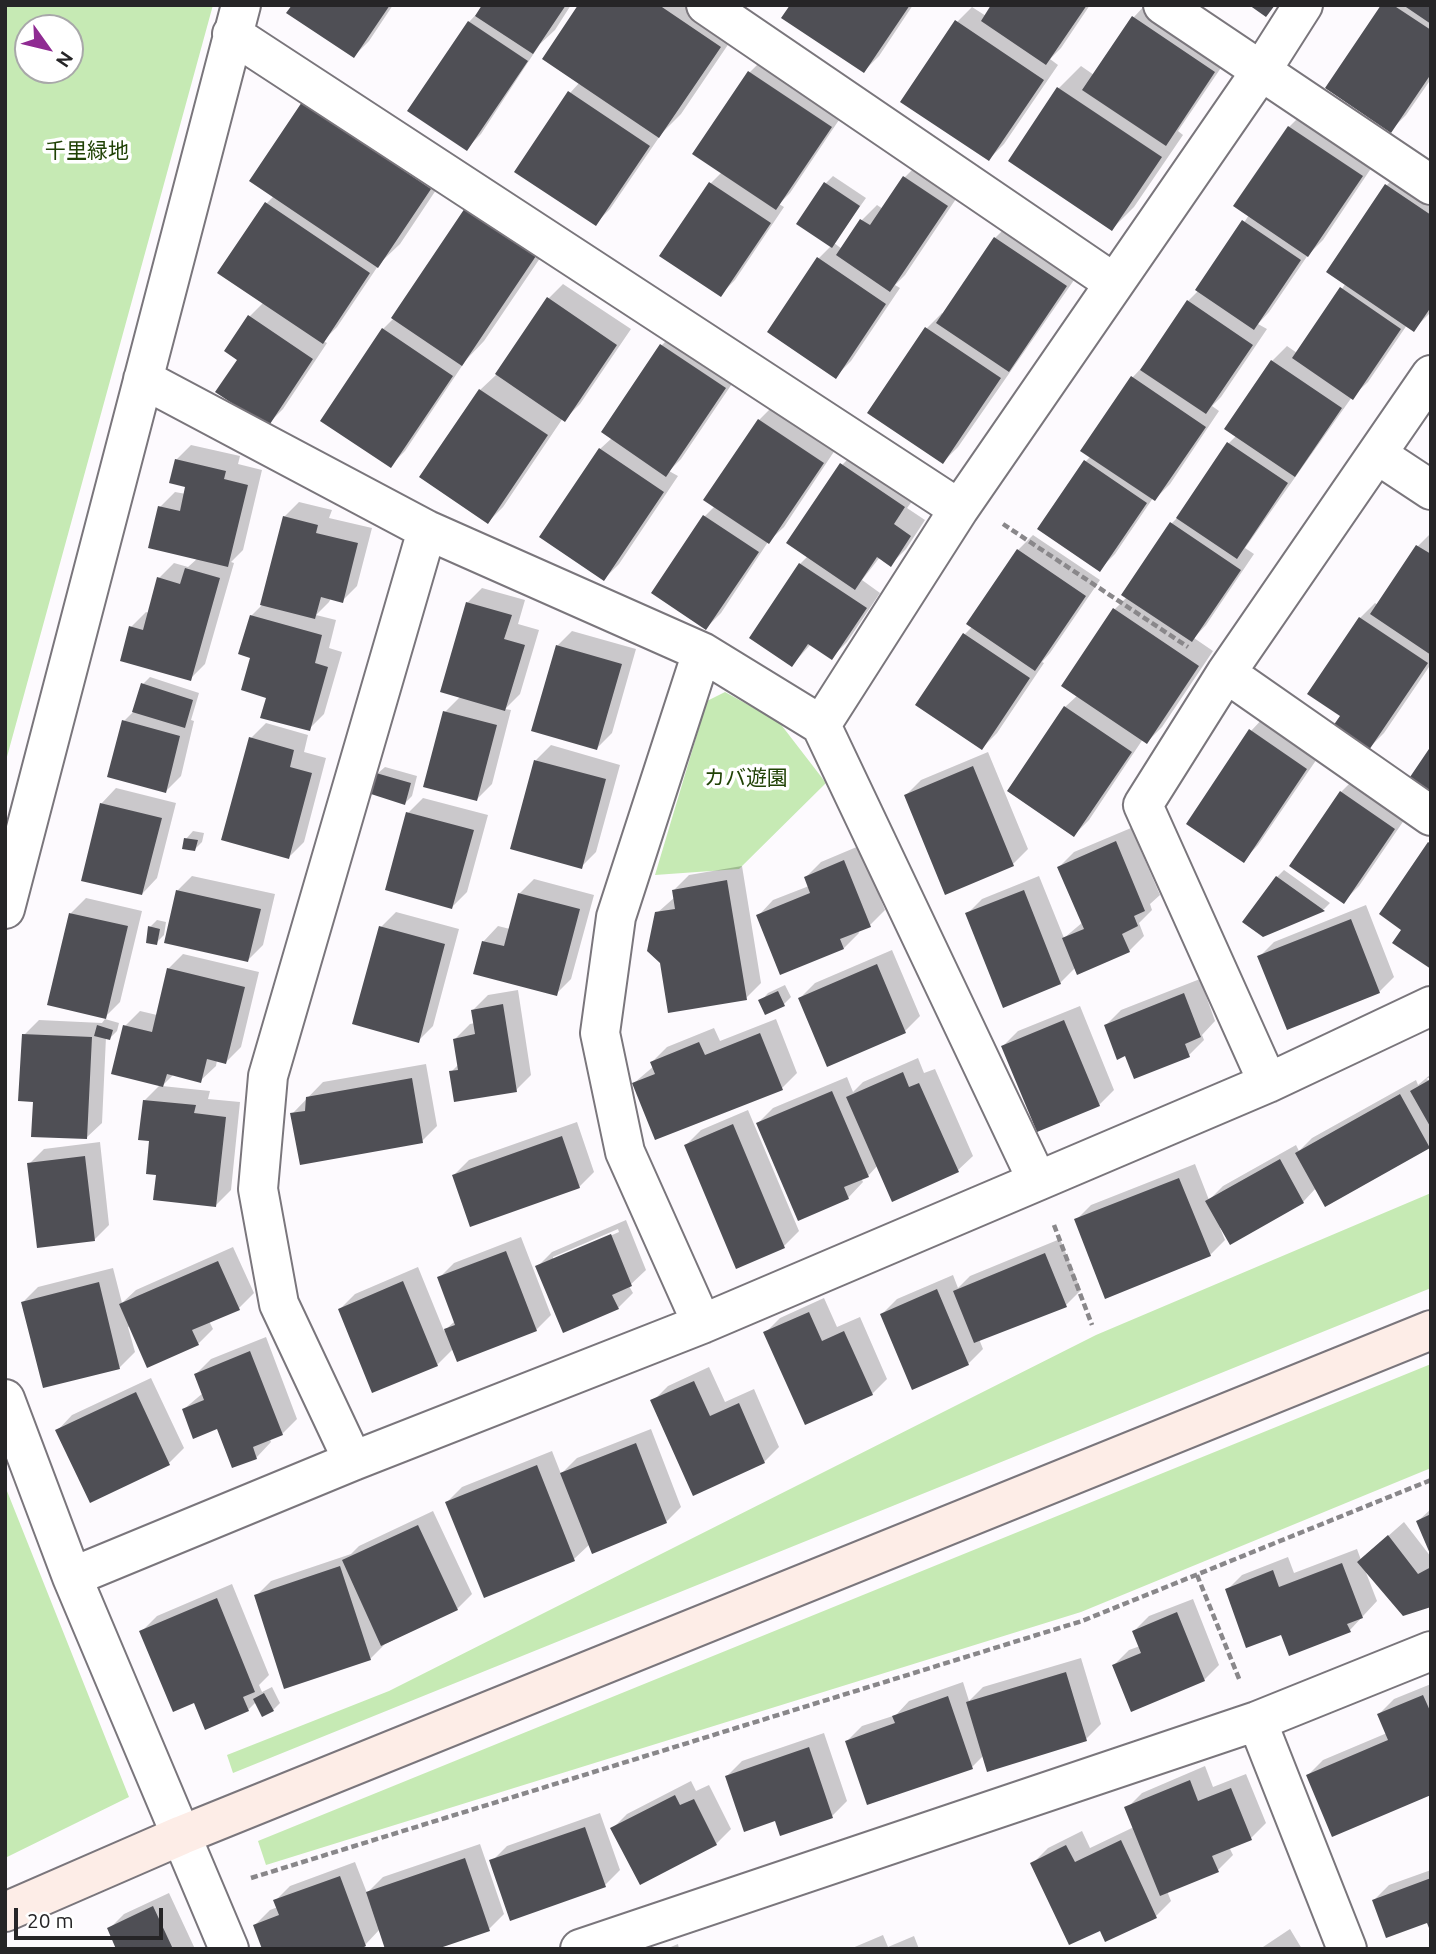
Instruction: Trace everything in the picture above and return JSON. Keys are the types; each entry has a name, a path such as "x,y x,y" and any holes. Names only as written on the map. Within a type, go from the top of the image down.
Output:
{"street":[{"path":"706,5 1114,283"},
{"path":"1163,5 1431,185"},
{"path":"821,726 959,509 1261,71 1303,5"},
{"path":"5,909 236,20 959,509"},
{"path":"1268,1083 1143,804 1227,673 1431,375"},
{"path":"143,379 427,530 702,652 821,726 1037,1180"},
{"path":"1378,455 1431,490"},
{"path":"353,1461 279,1304 258,1189 268,1076 427,530"},
{"path":"702,652 616,916 600,1034 625,1152 702,1324"},
{"path":"1227,673 1431,816"},
{"path":"72,1577 353,1461 702,1324 1268,1083 1431,1006"},
{"path":"5,1912 182,1835 1431,1330"},
{"path":"5,1399 72,1577 229,1949"},
{"path":"580,1949 1257,1721 1431,1651"},
{"path":"1257,1721 1348,1949"}],"path":[{"path":"959,509 1001,523 1227,673"},
{"path":"1037,1180 1092,1325"},
{"path":"251,1878 1082,1621 1431,1480"},
{"path":"1197,1575 1257,1721"}],"green space":[{"name":"千里緑地","path":"5,5 213,5 5,764"},
{"name":"カバ遊園","path":"725,692 779,722 826,783 739,869 655,875 707,701"},
{"path":"1431,1193 1431,1288 233,1773 227,1755 389,1691 1096,1335"},
{"path":"1431,1364 1431,1468 1081,1612 266,1865 258,1841"},
{"path":"5,1486 129,1797 5,1858"}],"building":[{"path":"292,5 390,5 354,58 286,13"},
{"path":"482,5 566,5 533,54 475,16"},
{"path":"578,5 659,5 721,47 659,138 542,59"},
{"path":"790,5 910,5 864,73 781,18"},
{"path":"991,5 1087,5 1046,65 981,21"},
{"path":"1249,5 1275,5 1266,17"},
{"path":"1381,5 1393,5 1431,30 1431,74 1391,133 1325,88"},
{"path":"1403,5 1431,5 1431,24"},
{"path":"1132,16 1215,72 1166,146 1082,90"},
{"path":"955,20 1044,80 989,161 900,102"},
{"path":"468,21 528,61 467,151 407,111"},
{"path":"748,71 832,127 776,210 692,154"},
{"path":"1057,87 1162,157 1112,231 1008,161"},
{"path":"568,91 650,146 596,226 514,172"},
{"path":"302,102 431,189 378,268 249,181"},
{"path":"1288,126 1363,176 1308,257 1233,206"},
{"path":"903,176 948,206 890,292 836,255 860,219 870,225"},
{"path":"709,182 771,223 721,297 659,256"},
{"path":"824,182 860,206 832,248 796,224"},
{"path":"1385,184 1431,215 1431,307 1414,332 1326,272"},
{"path":"265,202 370,273 323,344 217,273"},
{"path":"465,208 536,256 462,366 391,318"},
{"path":"1242,220 1301,260 1254,330 1195,290"},
{"path":"994,237 1067,286 1009,372 936,323"},
{"path":"817,257 886,304 836,379 767,332"},
{"path":"1340,287 1401,329 1353,400 1292,358"},
{"path":"547,297 617,345 565,422 495,374"},
{"path":"1187,300 1253,345 1206,414 1140,370"},
{"path":"248,315 313,359 268,427 215,392 237,360 224,351"},
{"path":"925,327 1001,378 943,464 867,413"},
{"path":"382,328 453,376 391,468 320,421"},
{"path":"660,344 726,388 666,477 601,432"},
{"path":"1271,360 1342,408 1295,477 1224,429"},
{"path":"1131,376 1206,427 1155,501 1080,451"},
{"path":"479,389 548,435 488,524 419,477"},
{"path":"758,419 824,463 769,544 703,500"},
{"path":"1227,442 1288,483 1237,559 1176,518"},
{"path":"599,448 664,492 604,581 539,537"},
{"path":"175,459 226,471 224,479 248,485 228,567 148,548 158,506 180,511 185,487 169,483"},
{"path":"1084,460 1147,503 1100,572 1037,529"},
{"path":"840,463 905,507 894,524 911,536 891,567 877,557 855,590 786,543"},
{"path":"703,515 759,552 706,630 651,593"},
{"path":"283,516 318,525 316,533 358,543 343,603 321,597 315,619 260,605"},
{"path":"1170,522 1241,570 1192,642 1121,595"},
{"path":"1416,545 1431,554 1431,655 1370,614"},
{"path":"1017,549 1086,596 1035,671 966,624"},
{"path":"799,563 867,608 832,660 808,644 792,667 749,638"},
{"path":"185,568 220,578 191,681 120,661 129,626 143,630 157,577 180,584"},
{"path":"466,602 512,615 504,639 525,645 505,711 440,692"},
{"path":"1113,608 1199,666 1147,744 1061,686"},
{"path":"250,615 322,635 315,663 328,667 310,731 260,718 266,698 241,690 250,658 238,654"},
{"path":"1359,617 1428,663 1369,750 1333,726 1340,716 1307,694"},
{"path":"963,633 1030,678 982,750 915,705"},
{"path":"556,645 622,664 597,750 531,731"},
{"path":"141,683 193,700 185,728 132,712"},
{"path":"1064,706 1132,752 1074,837 1007,791"},
{"path":"443,711 497,725 477,801 423,787"},
{"path":"122,720 180,736 166,793 107,777"},
{"path":"1249,729 1307,769 1244,863 1186,824"},
{"path":"249,737 294,750 290,767 312,773 289,859 221,840"},
{"path":"1431,746 1431,791 1410,777"},
{"path":"534,760 606,779 582,869 510,849"},
{"path":"973,766 1014,866 945,895 904,795"},
{"path":"376,773 411,783 405,805 371,794"},
{"path":"1340,791 1395,829 1344,904 1289,866"},
{"path":"100,803 162,818 142,895 81,881"},
{"path":"406,812 474,830 452,909 385,890"},
{"path":"184,838 198,840 195,851 182,849"},
{"path":"1116,841 1145,911 1134,916 1138,926 1122,934 1130,952 1077,975 1062,938 1084,929 1057,867"},
{"path":"1428,842 1431,844 1431,969 1392,943 1401,930 1379,914"},
{"path":"844,860 871,927 840,939 844,949 780,975 756,915 810,893 804,877"},
{"path":"1276,876 1325,911 1263,937 1242,922"},
{"path":"727,880 747,1000 668,1013 660,963 647,951 655,912 675,909 672,890"},
{"path":"176,890 261,909 248,962 164,943"},
{"path":"1024,890 1061,984 1003,1008 965,913"},
{"path":"518,893 580,909 557,996 473,974 482,941 504,946"},
{"path":"69,913 128,926 106,1019 47,1005"},
{"path":"1351,919 1380,993 1287,1030 1257,956"},
{"path":"148,926 160,929 157,945 146,943"},
{"path":"379,926 445,944 419,1043 352,1024"},
{"path":"877,964 906,1033 827,1067 798,998"},
{"path":"167,968 245,987 226,1064 207,1059 201,1083 167,1074 163,1087 111,1074 123,1025 152,1032"},
{"path":"778,991 785,1006 765,1015 758,1000"},
{"path":"1184,993 1201,1037 1185,1044 1190,1057 1134,1079 1125,1056 1117,1060 1104,1025"},
{"path":"503,1004 517,1092 454,1102 449,1071 458,1070 453,1039 475,1034 471,1010"},
{"path":"1064,1020 1100,1106 1037,1132 1001,1046"},
{"path":"97,1025 113,1030 110,1040 94,1036"},
{"path":"760,1033 783,1090 655,1140 632,1083 655,1074 650,1062 699,1042 705,1055"},
{"path":"22,1034 92,1037 87,1139 31,1137 33,1102 18,1101"},
{"path":"903,1072 909,1087 919,1083 959,1172 892,1202 846,1097"},
{"path":"412,1078 423,1143 300,1165 290,1113 305,1111 306,1097"},
{"path":"1431,1079 1431,1128 1410,1091"},
{"path":"832,1091 869,1177 844,1187 849,1199 798,1221 756,1123"},
{"path":"1400,1094 1430,1148 1325,1207 1295,1153"},
{"path":"143,1100 196,1105 194,1113 226,1117 216,1207 153,1200 156,1175 146,1174 149,1141 138,1140"},
{"path":"733,1124 785,1248 736,1269 684,1145"},
{"path":"562,1136 580,1188 470,1227 452,1175"},
{"path":"85,1156 95,1241 37,1248 27,1163"},
{"path":"1280,1159 1304,1203 1230,1245 1205,1201"},
{"path":"1179,1178 1211,1256 1105,1299 1074,1219"},
{"path":"611,1234 632,1286 612,1295 619,1309 563,1333 535,1266"},
{"path":"506,1251 537,1331 457,1362 444,1329 455,1325 437,1277"},
{"path":"1045,1253 1067,1307 974,1343 953,1291"},
{"path":"218,1261 240,1310 192,1330 199,1345 147,1368 119,1304"},
{"path":"403,1281 438,1366 372,1393 338,1309"},
{"path":"99,1282 120,1369 43,1388 21,1302"},
{"path":"937,1289 969,1365 912,1390 880,1314"},
{"path":"809,1312 822,1341 844,1331 873,1395 805,1425 763,1332"},
{"path":"250,1351 283,1435 253,1447 257,1459 232,1468 217,1429 193,1439 182,1409 204,1400 194,1374"},
{"path":"694,1381 710,1416 739,1403 765,1463 693,1496 650,1400"},
{"path":"136,1392 170,1465 90,1503 55,1430"},
{"path":"636,1443 667,1523 592,1554 560,1473"},
{"path":"537,1465 575,1561 484,1598 445,1502"},
{"path":"1431,1514 1431,1556 1416,1521"},
{"path":"418,1525 458,1610 381,1646 342,1560"},
{"path":"1388,1535 1418,1574 1431,1567 1431,1607 1403,1616 1357,1562"},
{"path":"1342,1563 1363,1618 1347,1624 1351,1632 1289,1656 1281,1635 1246,1648 1225,1589 1273,1570 1279,1587"},
{"path":"340,1566 371,1660 284,1689 254,1595"},
{"path":"217,1598 255,1692 243,1697 249,1711 205,1730 194,1703 173,1712 139,1631"},
{"path":"1177,1612 1205,1681 1131,1712 1112,1665 1141,1653 1132,1631"},
{"path":"1066,1672 1087,1741 987,1772 966,1702"},
{"path":"264,1693 274,1711 262,1717 253,1699"},
{"path":"1423,1695 1431,1713 1431,1795 1332,1837 1306,1775 1388,1740 1377,1714"},
{"path":"948,1696 973,1769 867,1805 845,1741 895,1723 892,1716"},
{"path":"809,1747 833,1818 780,1836 775,1821 744,1832 725,1776"},
{"path":"1190,1780 1198,1801 1231,1788 1252,1840 1212,1856 1219,1872 1160,1896 1124,1807"},
{"path":"675,1795 680,1805 694,1799 717,1845 640,1885 610,1828"},
{"path":"585,1827 606,1887 510,1921 489,1860"},
{"path":"1121,1840 1157,1918 1105,1942 1100,1931 1069,1945 1030,1863 1066,1845 1075,1862"},
{"path":"465,1858 490,1931 437,1949 385,1949 366,1892"},
{"path":"340,1876 366,1946 360,1949 262,1949 253,1925 279,1915 273,1900"},
{"path":"1431,1878 1431,1933 1427,1923 1386,1938 1372,1900"},
{"path":"153,1906 173,1949 116,1949 107,1928"}]}
